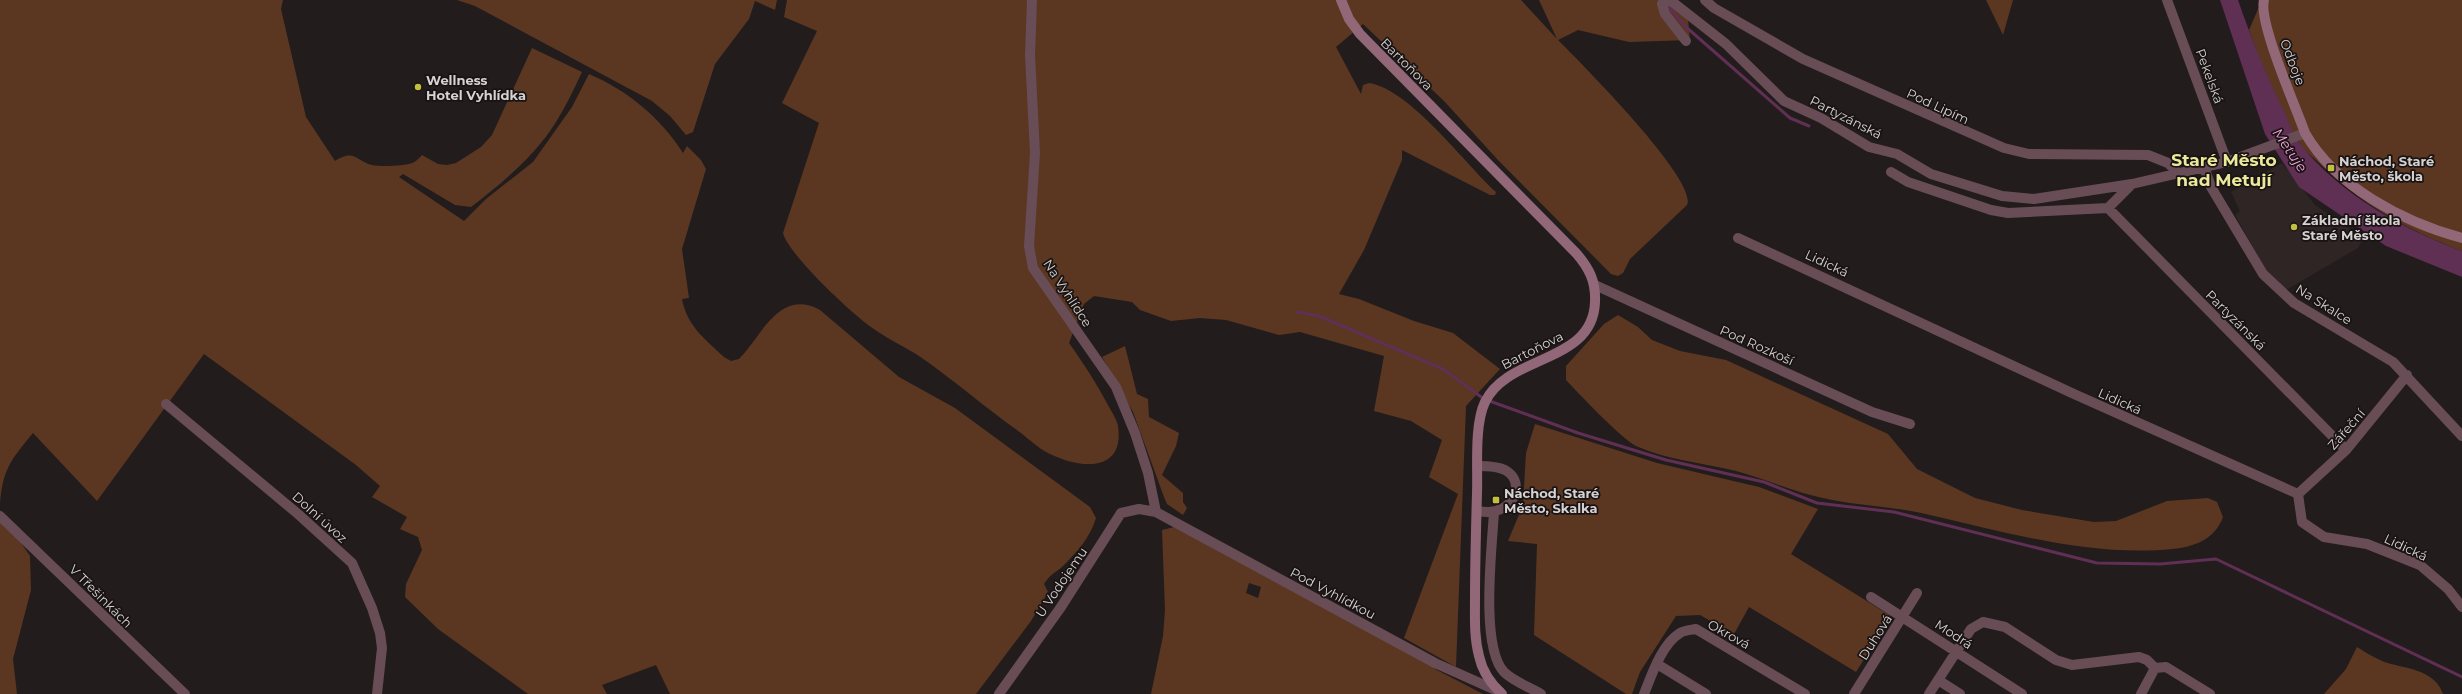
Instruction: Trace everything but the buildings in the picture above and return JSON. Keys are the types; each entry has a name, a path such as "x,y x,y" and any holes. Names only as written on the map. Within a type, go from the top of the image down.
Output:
{"street":[{"name":"Na Vyhlídce","path":"1032,0 1030,55 1035,153 1029,246 1033,268 1116,387 1135,433 1148,473 1156,512"},
{"name":"Bartoňova","path":"1341,0 1352,24 1366,41 1576,253 1588,269 1595,285 1594,310 1582,336 1565,349 1502,380 1490,393 1484,404 1480,420 1477,511 1476,644 1482,666 1501,693"},
{"name":"Partyzánská","path":"1686,41 1665,14 1662,4 1670,0 1726,44 1784,101 1820,118 1869,147 1897,154 1930,174 2002,196 2034,199 2132,184"},
{"name":"Pod Lipím","path":"1706,0 1714,8 1803,59 2004,148 2029,154 2148,155 2164,160 2176,172"},
{"name":"Pekelská","path":"2167,0 2226,162"},
{"name":"Odboje","path":"2264,0 2262,6 2265,26 2302,134 2322,157 2372,198 2412,220 2462,238"},
{"path":"1890,172 1908,182 1991,210 2008,213 2108,208 2132,184 2176,172 2226,162 2302,134"},
{"name":"Na Skalce","path":"2204,167 2211,187 2263,274 2294,302 2393,362 2462,436"},
{"name":"Partyzánská","path":"2108,208 2346,450"},
{"name":"Lidická","path":"1738,238 2074,394 2298,494 2302,522 2324,537 2367,544 2420,565 2448,589 2462,607"},
{"name":"Pod Rozkoší","path":"1595,285 1872,412 1910,424"},
{"name":"Zářeční","path":"2298,494 2346,450 2407,376"},
{"name":"Dolní úvoz","path":"166,404 298,514 352,563 372,608 380,633 382,648 377,694"},
{"path":"1477,511 1494,512 1513,502 1516,492 1516,481 1507,471 1494,467 1478,466"},
{"name":"U Vodojemu","path":"999,694 1061,607 1121,513 1139,509 1156,512"},
{"name":"Pod Vyhlídkou","path":"1156,512 1435,663 1501,693"},
{"path":"1494,512 1489,630 1494,653 1503,671 1541,694"},
{"name":"V Třešinkách","path":"0,516 185,694"},
{"name":"Duhová","path":"1854,694 1917,593"},
{"name":"Modrá","path":"1871,597 2022,694"},
{"path":"1929,694 1971,629 1983,622 2005,627 2056,660 2072,665 2139,657 2147,660 2155,668"},
{"name":"Okrová","path":"1644,694 1657,664 1674,638 1682,631 1696,629 1805,694"},
{"path":"1657,664 1706,694"},
{"path":"2155,668 2166,667 2210,694"},
{"path":"2142,694 2155,668"},
{"path":"1938,680 1960,694"}],"shaded area":[{"path":"0,0 283,0 281,9 306,117 335,161 342,157 352,156 372,165 398,165 409,164 417,160 422,155 438,164 447,165 456,163 481,147 492,135 532,48 582,72 560,116 548,134 528,158 506,179 471,207 455,205 403,174 399,177 464,221 486,199 533,162 572,107 589,74 617,88 642,106 664,128 683,153 687,146 701,160 706,169 682,249 689,298 682,299 684,309 692,324 724,357 731,361 739,359 764,328 782,310 793,305 806,305 820,310 899,377 955,408 1090,507 1096,518 1090,532 1073,556 1046,580 1044,584 1048,592 1031,621 976,694 670,694 656,665 602,685 607,694 528,694 438,629 405,597 406,584 422,550 418,537 400,529 407,517 372,497 380,486 356,465 204,354 97,501 33,433 9,465 3,482 0,504"},
{"path":"457,0 777,0 775,10 755,1 749,19 715,64 693,132 686,135 670,116 652,101 475,6"},
{"path":"787,0 1521,0 1557,39 1539,0 1674,0 1688,19 1690,40 1629,42 1578,30 1558,40 1635,121 1675,172 1686,192 1687,205 1630,259 1623,273 1618,276 1611,274 1498,160 1444,101 1363,24 1336,47 1361,94 1363,85 1369,83 1385,88 1402,99 1436,129 1496,192 1495,195 1490,195 1402,150 1402,160 1364,250 1339,294 1359,299 1414,321 1453,333 1500,369 1466,406 1456,667 1404,638 1458,494 1429,477 1442,440 1411,421 1374,411 1384,356 1300,332 1279,335 1226,320 1200,318 1171,321 1140,310 1132,302 1094,296 1084,304 1069,343 1100,390 1117,421 1118,442 1114,453 1107,460 1096,464 1085,464 1060,458 1041,449 922,358 871,327 821,283 796,255 783,233 819,123 782,103 817,31 784,17"},
{"path":"1986,0 2013,0 2003,35"},
{"path":"2262,0 2462,0 2462,251 2404,225 2368,203 2334,177 2302,147 2278,103 2265,74 2249,30"},
{"name":"Základní škola Staré Město","path":"2282,163 2315,205 2363,238 2358,248 2279,294 2235,215 2240,211 2231,192"},
{"path":"1618,315 1638,327 1652,340 1680,351 1726,360 1888,434 1917,469 1975,498 2022,510 2094,522 2116,521 2167,501 2208,498 2217,502 2223,517 2215,531 2209,536 2196,544 2180,548 2142,551 2081,547 2020,536 1918,512 1844,502 1820,497 1796,491 1736,471 1673,458 1648,451 1636,446 1621,435 1566,380 1566,366 1604,324"},
{"path":"1125,346 1137,394 1148,399 1149,417 1179,433 1176,446 1162,475 1183,493 1183,502 1187,508 1183,515 1167,504 1133,412 1102,357"},
{"path":"1535,424 1657,463 1759,487 1818,509 1791,554 1891,616 1856,672 1749,607 1734,634 1700,615 1676,616 1640,672 1632,694 1626,694 1534,635 1537,544 1508,541 1523,505 1526,453"},
{"path":"0,512 30,556 31,590 13,659 17,694 0,694"},
{"path":"1174,527 1437,667 1435,669 1483,694 1151,694 1163,636 1165,610 1162,530","holes":["1249,583 1261,587 1258,598 1246,593"]},
{"path":"2357,647 2382,661 2425,674 2439,685 2443,694 2324,694 2346,669"}],"water":[{"name":"Metuje","path":"2220,0 2238,0 2266,73 2294,135 2301,145 2335,180 2354,195 2396,221 2462,251 2462,277 2386,246 2299,187 2265,134"}],"waterway":[{"path":"1666,4 1686,27 1790,118 1809,126"},
{"path":"1297,312 1319,316 1443,369 1484,399 1578,433 1666,460 1764,482 1817,503 1894,512 2097,563 2160,564 2216,559 2462,677"}],"place":[{"name":"Wellness Hotel Vyhlídka","path":"418,87"},
{"name":"Náchod, Staré Město, škola","path":"2331,168"},
{"name":"Základní škola Staré Město","path":"2294,227"},
{"name":"Náchod, Staré Město, Skalka","path":"1496,500"}],"district":[{"name":"Staré Město nad Metují","path":"2224,170"}]}
